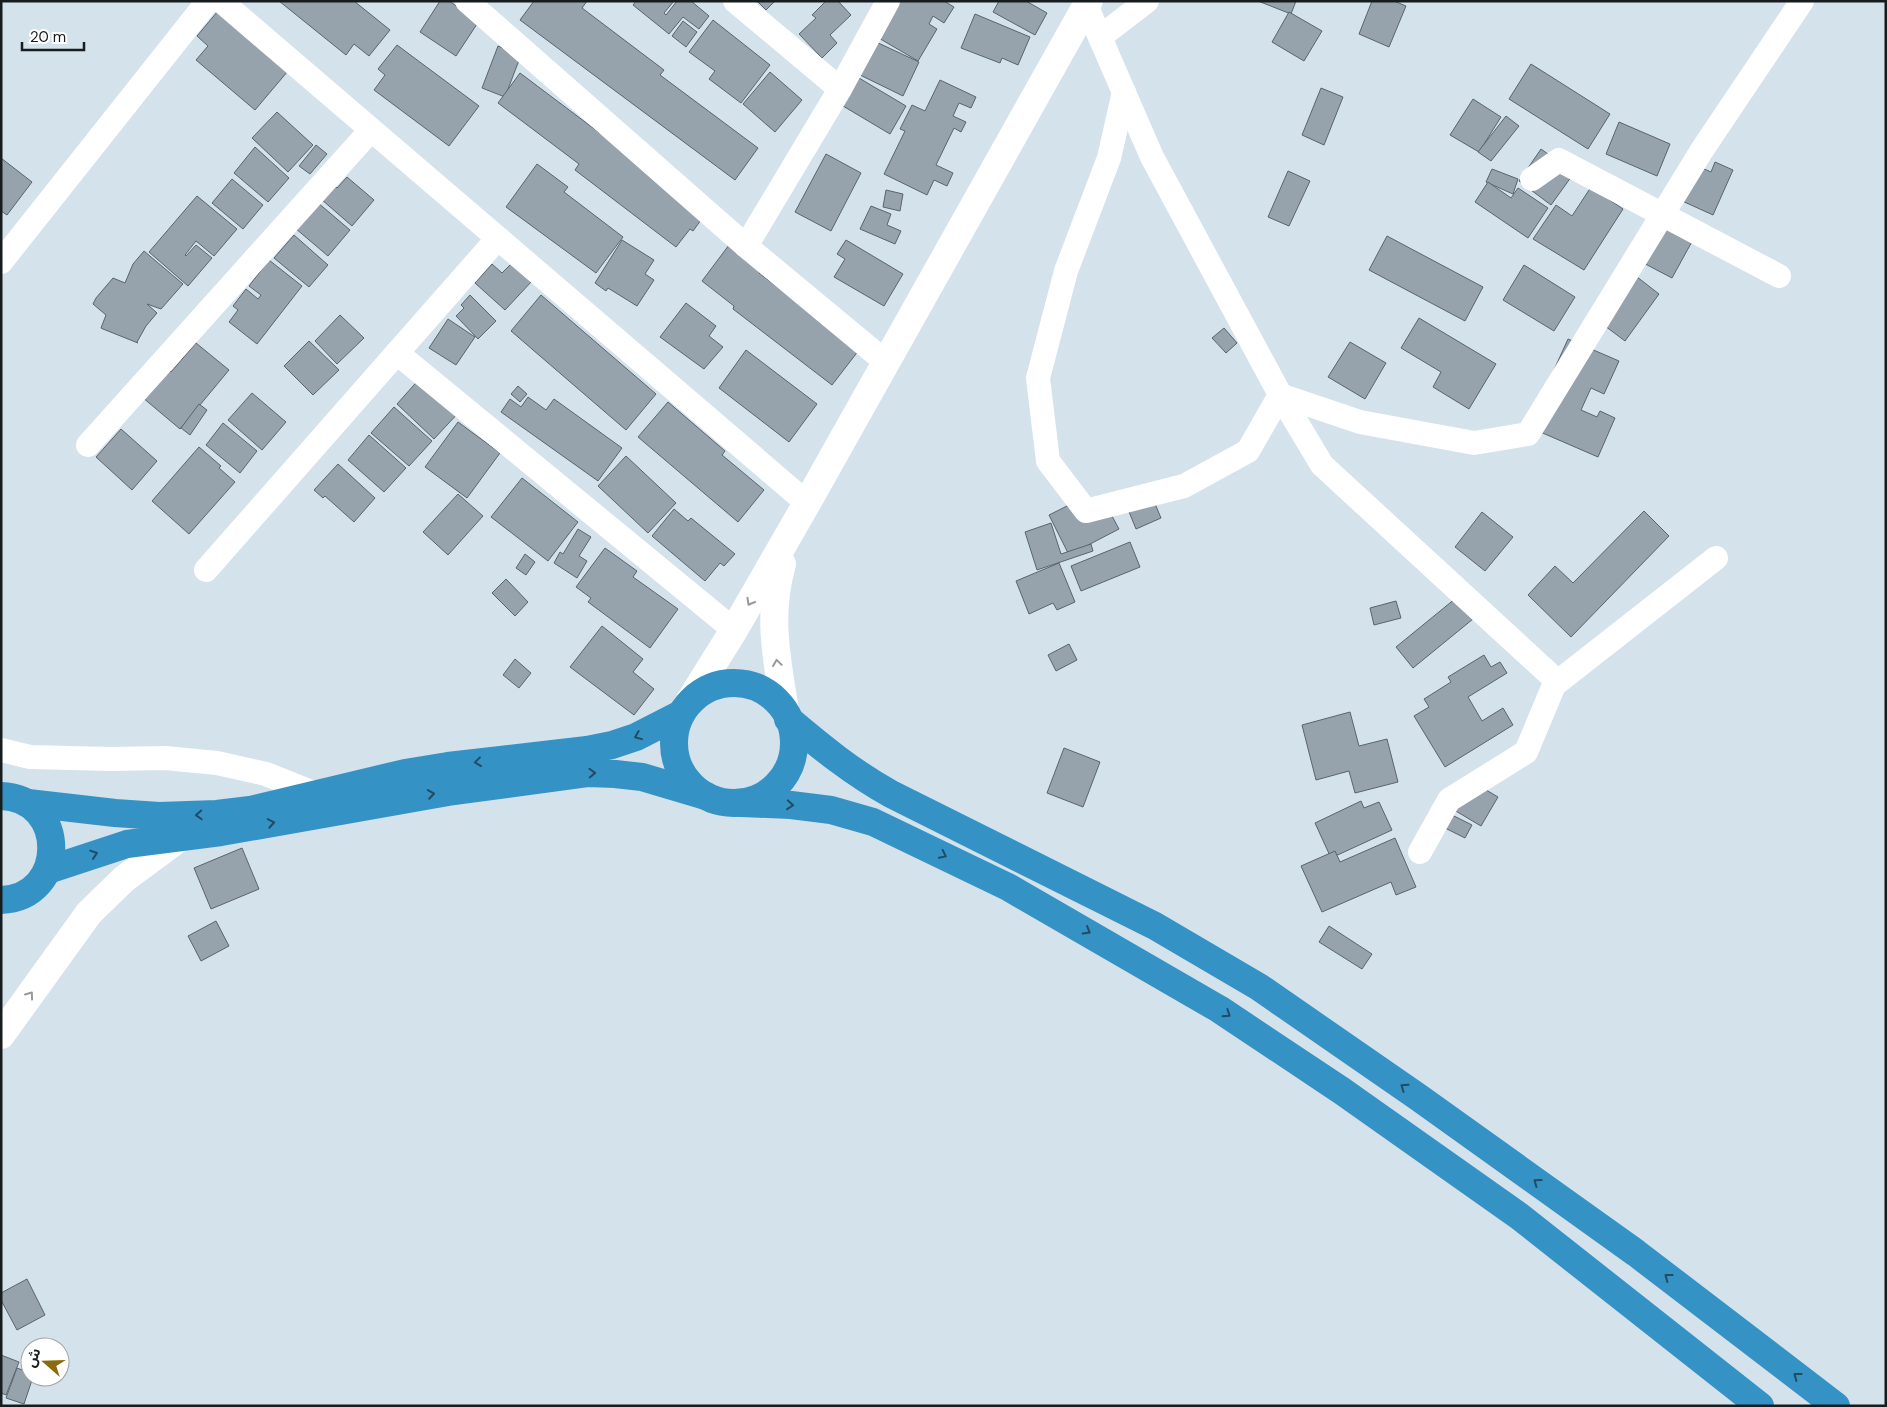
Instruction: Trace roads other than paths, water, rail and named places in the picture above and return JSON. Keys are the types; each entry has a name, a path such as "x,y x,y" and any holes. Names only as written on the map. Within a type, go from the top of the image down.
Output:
{"highway":[{"path":"28,804 115,813 186,816 250,810 405,773 448,766 587,750 612,745 636,737 684,710 700,693 718,686 737,683 755,687 772,697 786,715 835,758 862,778 1031,866 1155,926 1259,987 1418,1097 1636,1253 1836,1406"},
{"path":"684,710 676,729 674,745 676,760 683,775 693,787 706,796"},
{"path":"742,803 759,797 775,787 786,772 792,755 794,736 786,715"},
{"path":"48,870 127,844 221,832 448,792 589,773 642,777 723,802 791,805 831,810 873,822 1008,886 1219,1009 1520,1216 1760,1406"},
{"path":"1,796 18,798 39,813 48,826 52,840 52,855 48,870 39,884 25,894 10,900 1,900"}],"street":[{"path":"1,262 208,1"},
{"path":"221,1 807,503"},
{"path":"467,1 746,246 886,363"},
{"path":"735,1 840,89"},
{"path":"746,246 840,89 888,1"},
{"path":"1100,37 1146,1"},
{"path":"1280,396 1360,422 1474,443 1528,434 1702,150 1802,1"},
{"path":"1088,3 1100,37 1152,158 1280,396 1322,465 1558,682"},
{"path":"684,710 734,630 807,503 1088,3"},
{"path":"1124,92 1109,158 1066,271 1038,378 1048,462 1086,511 1184,486 1248,451 1280,396"},
{"path":"88,445 371,130"},
{"path":"1532,179 1559,160 1779,276"},
{"path":"206,570 498,238"},
{"path":"397,353 734,630"},
{"path":"786,715 773,634 773,617 778,577 792,529"},
{"path":"1420,852 1449,800 1526,752 1554,685 1716,558"},
{"path":"1,750 30,756 112,759 165,758 217,763 266,774 316,794"},
{"path":"1,1035 89,913 124,879 182,836"}]}
